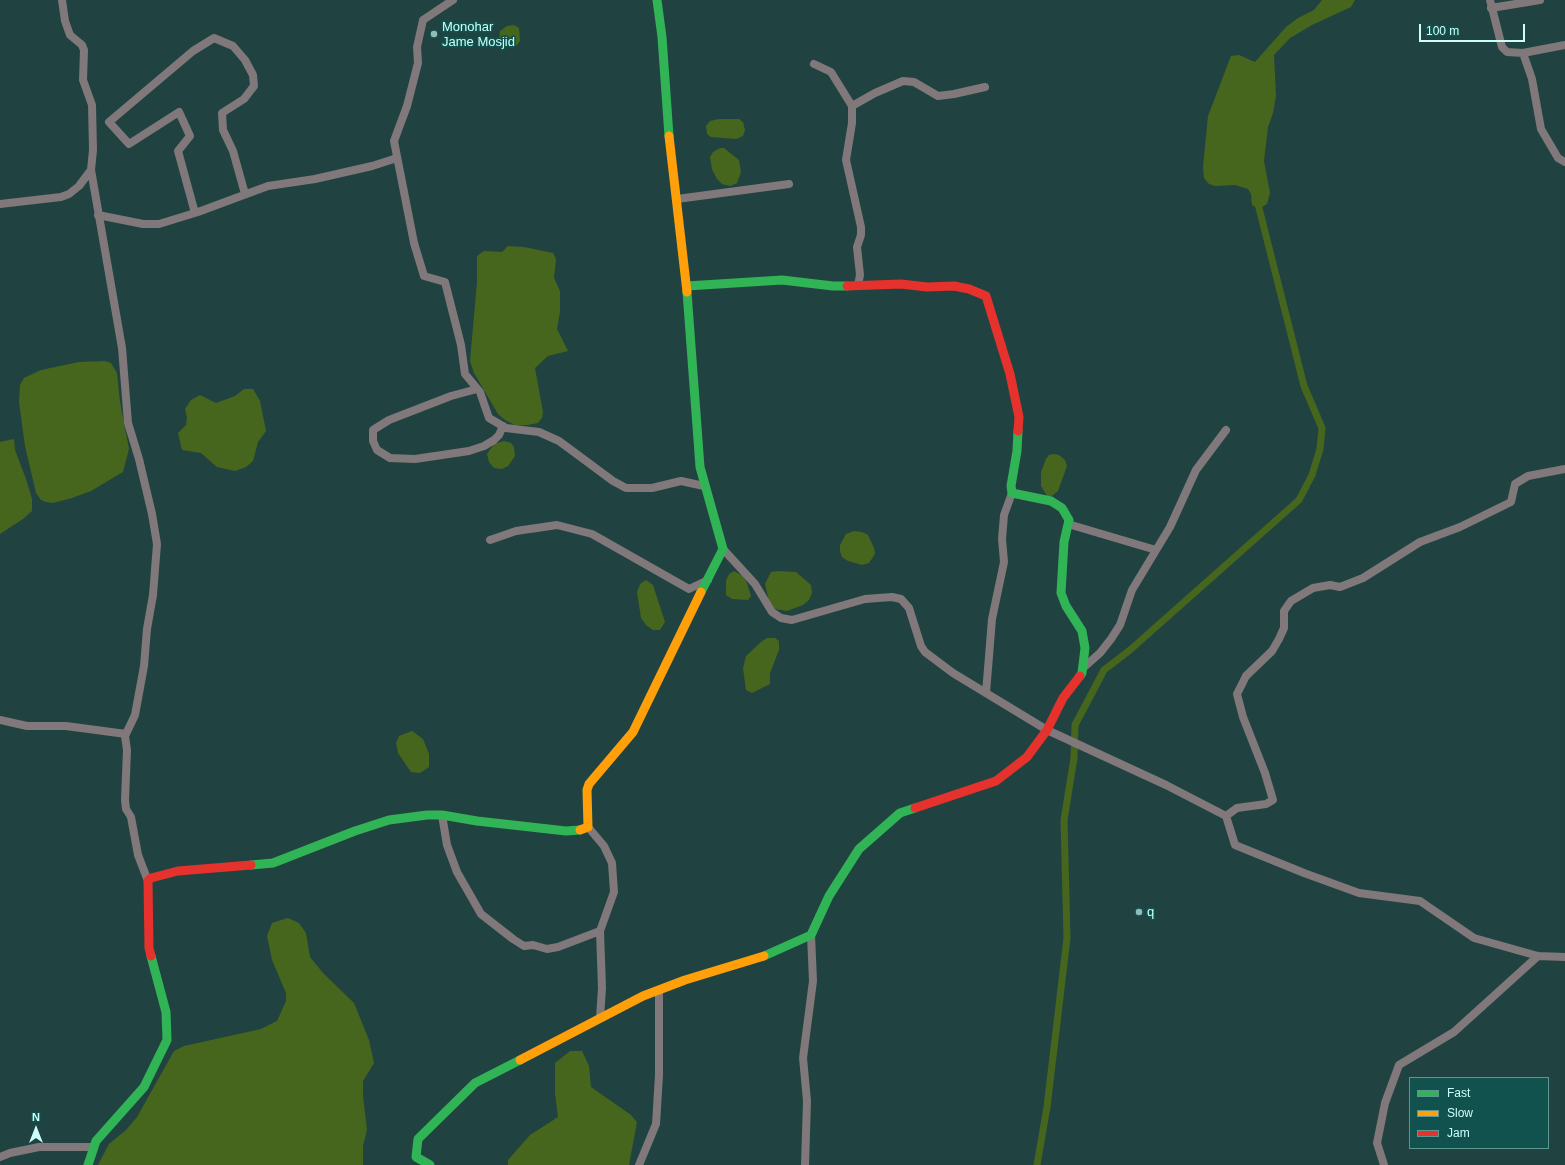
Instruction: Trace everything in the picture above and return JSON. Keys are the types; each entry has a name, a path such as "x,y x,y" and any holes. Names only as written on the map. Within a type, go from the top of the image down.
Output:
{"street":[{"path":"62,0 65,21 70,35 82,45 84,50 83,80 92,105 93,150 91,170 122,348 128,423 139,459 152,514 156,544 153,595 147,628 144,666 135,715 126,734 125,800 126,809 131,817 138,855 148,881 149,948 166,1012 167,1040 158,1061 144,1086 105,1130 93,1147 88,1165"},
{"path":"452,0 423,20 417,47 418,63 407,106 394,141 414,243 424,276 445,282 461,345 465,374 478,389 489,418 503,426 539,432 559,441 626,488 652,488 681,481 704,486"},
{"path":"657,0 662,37 669,135 687,286 700,467 704,486 723,549 755,584 764,602 772,612 781,618 792,620 865,600 892,598 901,600 909,608 921,646 925,652 986,693 1047,730 1226,816 1235,845 1304,873 1359,893 1420,901 1474,938 1538,956 1565,957"},
{"path":"1540,0 1491,4 1502,47 1507,52 1523,53 1565,45"},
{"path":"195,213 178,151 190,136 178,112 129,144 109,122 193,51 214,38 233,46 245,60 253,75 254,86 244,99 222,113 223,130 233,151 245,194"},
{"path":"1523,53 1532,79 1542,129 1558,158 1565,162"},
{"path":"814,64 831,72 852,106 852,123 846,160 861,227 861,235 857,246 860,275 858,285"},
{"path":"852,106 875,92 903,81 914,82 938,96 985,88"},
{"path":"98,215 143,224 159,224 195,213 268,186 314,179 372,166 397,158"},
{"path":"0,204 61,197 69,194 79,186 91,170"},
{"path":"677,199 789,184"},
{"path":"687,286 782,280 833,286 954,286 969,288 986,296 1012,381 1019,417 1012,493 1004,515 1002,539 1004,562 992,619 986,693"},
{"path":"478,389 451,396 389,420 373,430 373,441 376,450 390,458 415,459 462,452 484,446 494,440 499,435 503,426"},
{"path":"1083,668 1100,653 1120,625 1132,590 1170,527 1196,470 1226,430"},
{"path":"1226,816 1237,808 1266,804 1273,800 1265,773 1243,717 1237,694 1246,676 1272,651 1279,639 1284,628 1284,611 1291,601 1313,588 1330,585 1340,587 1363,578 1420,542 1460,527 1511,502 1515,484 1528,476 1565,469"},
{"path":"805,1165 807,1101 803,1058 813,981 812,935 828,896 859,849 900,813 996,781 1027,757 1047,730 1062,698 1082,673 1085,648 1082,630 1066,606 1061,592 1064,542 1069,520 1062,508 1051,501 1012,493"},
{"path":"490,540 516,531 557,524 568,526 592,534 688,589 708,580"},
{"path":"1068,524 1156,550"},
{"path":"600,1018 602,988 600,931 614,892 612,864 604,846 588,828 589,820 587,790 589,784 633,732 690,612 723,549"},
{"path":"0,720 27,726 66,726 126,734"},
{"path":"148,881 155,876 178,871 273,863 355,830 389,820 427,815 442,815 485,822 566,831 584,830 588,828"},
{"path":"442,815 447,845 457,872 481,914 513,940 524,946 533,945 546,949 558,947 600,931"},
{"path":"430,1165 416,1157 418,1139 475,1083 600,1018 659,990 766,955 812,935"},
{"path":"1384,1165 1377,1143 1385,1103 1399,1065 1454,1032 1538,956"},
{"path":"639,1165 656,1124 659,1075 659,990"},
{"path":"0,1157 38,1147 93,1147"}],"shaded area":[{"path":"1322,0 1355,0 1351,7 1312,25 1290,38 1274,55 1276,96 1273,113 1268,127 1264,161 1270,193 1267,204 1259,209 1252,205 1251,194 1248,189 1235,185 1215,186 1209,184 1204,178 1203,167 1208,116 1231,56 1239,55 1255,62 1286,27 1298,18 1314,10"},
{"path":"514,25 519,28 520,41 517,45 509,47 499,43 500,31 507,26"},
{"path":"719,119 739,119 743,122 745,130 743,136 736,139 711,137 707,134 706,126 710,121"},
{"path":"720,148 724,148 739,160 741,172 737,183 730,186 722,184 717,179 712,169 710,157 713,152"},
{"path":"508,246 524,247 553,253 556,259 554,278 560,291 560,312 557,329 568,351 548,356 535,368 543,412 542,418 538,423 528,425 515,425 505,420 498,414 474,373 470,361 477,282 477,256 484,251 502,252"},
{"path":"105,361 111,363 117,373 120,402 129,449 123,472 91,491 72,498 53,503 41,500 36,493 25,446 19,402 20,385 24,378 41,370 79,362"},
{"path":"244,389 253,389 260,401 266,431 258,442 253,461 246,467 235,471 217,467 201,453 182,450 178,433 186,425 187,418 185,409 191,400 200,395 216,403 235,396"},
{"path":"14,439 15,450 32,499 32,511 23,519 0,534 0,442"},
{"path":"504,441 511,443 514,447 515,456 508,466 502,469 494,468 489,462 487,454 494,444"},
{"path":"1049,455 1059,455 1065,460 1067,466 1058,491 1052,496 1047,496 1041,486 1041,472 1046,459"},
{"path":"854,531 862,532 868,535 875,554 869,563 862,565 848,561 842,557 840,545 846,534"},
{"path":"734,571 743,576 747,583 751,596 748,600 732,599 726,595 726,581 729,574"},
{"path":"771,572 796,572 811,585 812,593 809,600 803,605 787,611 775,609 769,601 765,584"},
{"path":"646,580 653,585 665,622 660,630 653,630 646,625 641,618 637,592 640,584"},
{"path":"767,638 775,638 779,641 779,650 770,673 770,684 752,693 746,690 743,668 746,656"},
{"path":"412,731 423,739 429,754 429,767 420,773 411,772 398,753 396,743 399,736"},
{"path":"288,918 299,923 306,933 310,957 323,973 354,1003 369,1040 374,1063 363,1081 363,1096 367,1130 363,1146 363,1165 98,1165 109,1144 126,1130 137,1117 174,1051 184,1046 261,1029 277,1021 286,1001 286,993 272,960 267,936 272,923"},
{"path":"570,1051 582,1051 589,1066 591,1087 631,1115 637,1122 629,1165 508,1165 508,1160 530,1135 558,1117 555,1093 555,1063"}],"waterway":[{"path":"1037,1165 1047,1107 1067,938 1064,820 1074,758 1075,725 1104,670 1130,650 1299,500 1312,475 1320,449 1322,428 1304,386 1257,200"}],"traffic: fast":[{"path":"657,0 662,37 669,136"},
{"path":"687,286 782,280 833,286 847,286"},
{"path":"687,292 700,467 723,549 701,592"},
{"path":"1018,431 1017,451 1011,486 1012,493 1051,501 1062,508 1069,520 1064,542 1061,593 1066,606 1082,631 1085,648 1082,673 1080,676"},
{"path":"764,956 811,935 829,896 859,849 900,813 915,808"},
{"path":"251,865 273,863 355,831 389,820 427,815 442,815 477,821 566,831 580,830"},
{"path":"88,1165 96,1141 144,1087 167,1040 166,1012 151,956"},
{"path":"430,1165 416,1157 418,1139 475,1083 520,1060"}],"traffic: slow":[{"path":"669,136 687,292"},
{"path":"580,830 588,827 587,790 589,784 633,732 701,592"},
{"path":"520,1060 643,996 685,980 764,956"}],"traffic: jam":[{"path":"847,286 901,284 927,287 954,286 969,289 986,296 1010,374 1019,417 1018,431"},
{"path":"915,808 996,781 1027,757 1047,730 1063,698 1080,676"},
{"path":"151,956 149,948 148,881 151,878 178,871 251,865"}],"place":[{"name":"Monohar Jame Mosjid","path":"434,34"},
{"name":"q","path":"1139,912"}]}
